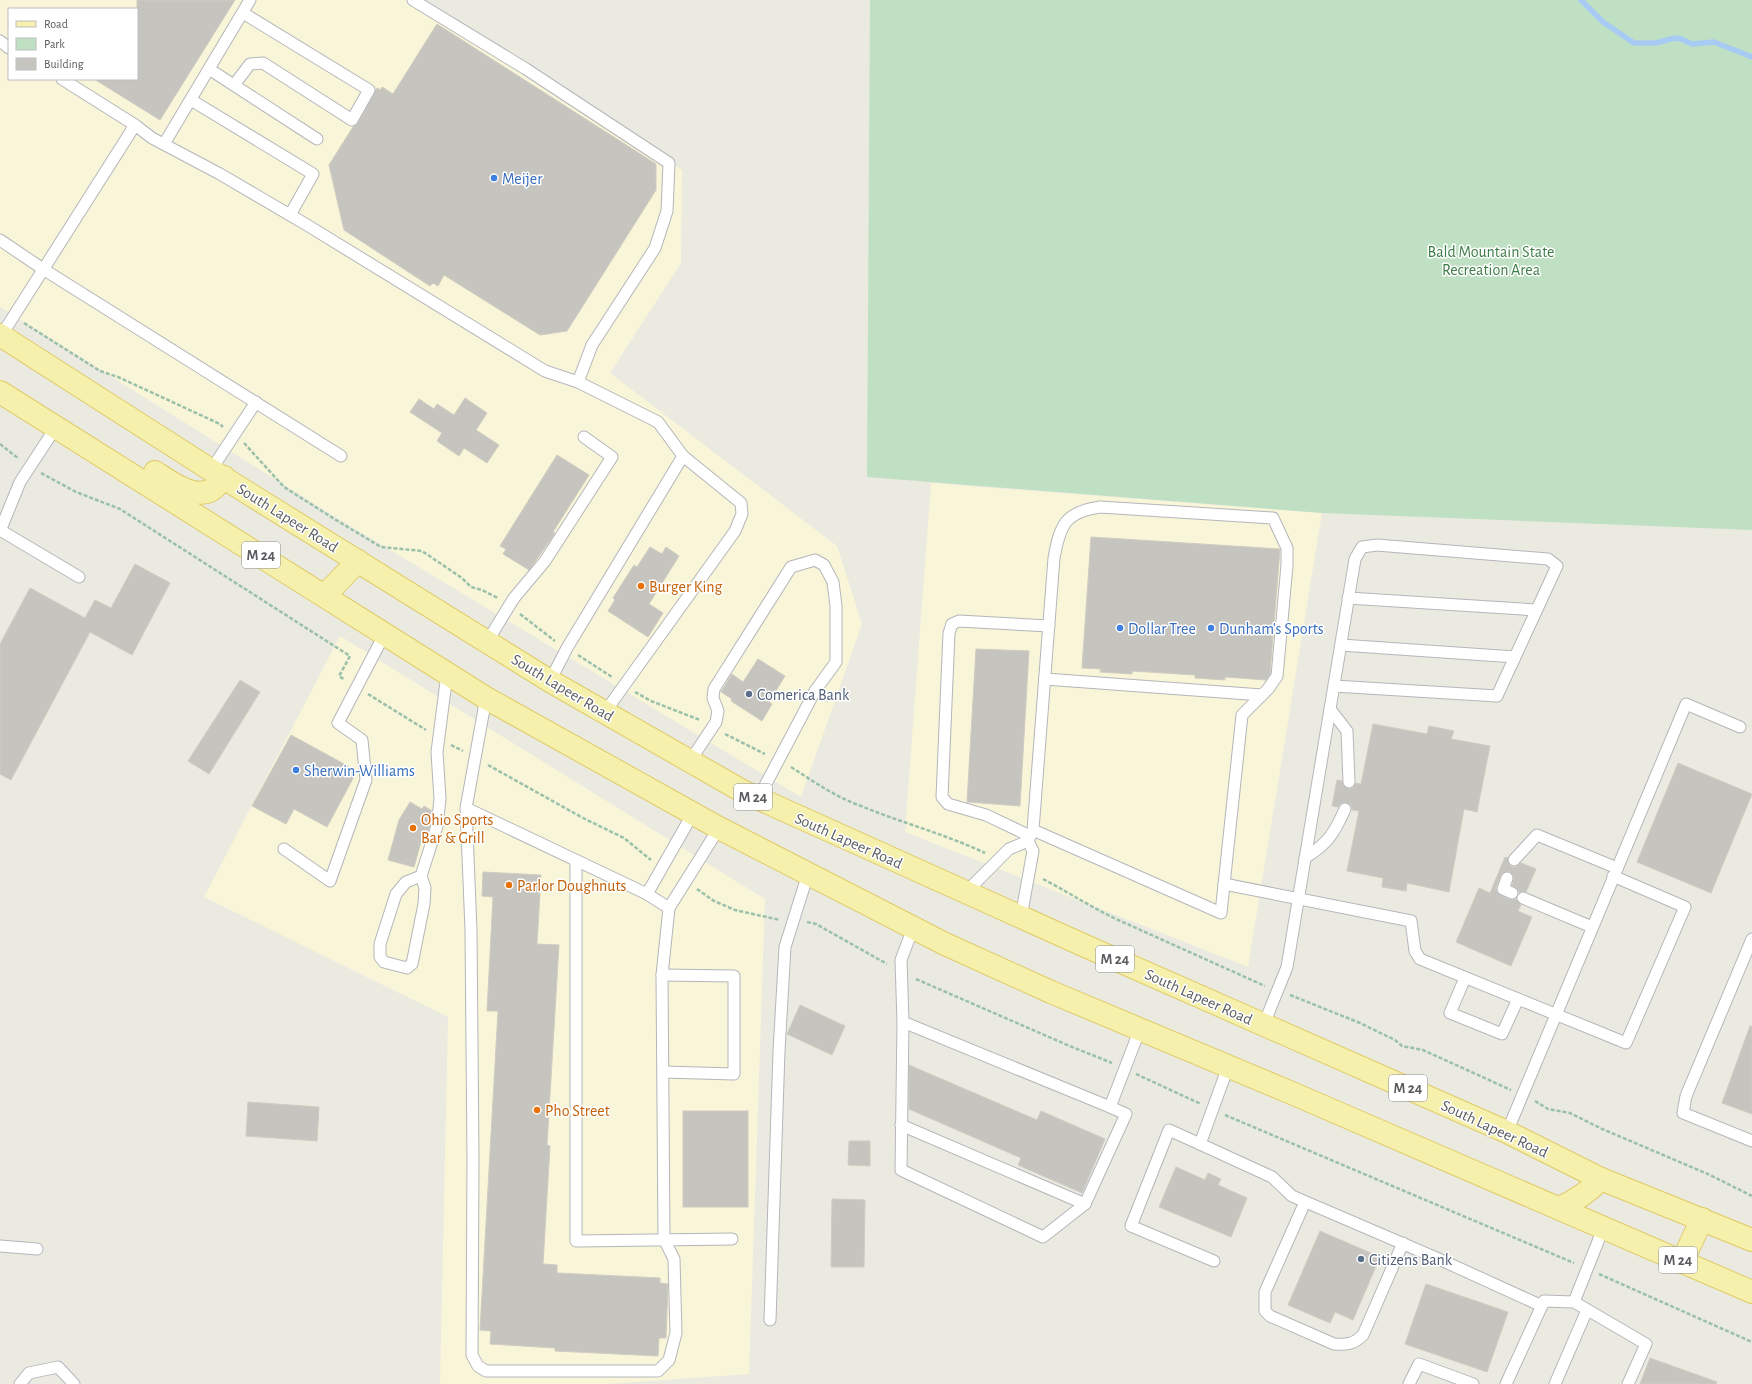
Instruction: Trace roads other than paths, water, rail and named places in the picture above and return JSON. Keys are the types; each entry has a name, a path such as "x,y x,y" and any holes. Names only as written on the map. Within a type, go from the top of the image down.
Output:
{"main road":[{"name":"South Lapeer Road","path":"1,335 218,474 550,681 758,799 1507,1132 1601,1179 1752,1240"},
{"path":"0,384 19,387 171,482 187,490 200,492 212,489 218,474"},
{"name":"M 24","path":"0,392 486,698 692,815 913,928 1044,989 1559,1208 1603,1229 1752,1292"},
{"path":"326,596 358,561"},
{"path":"1559,1208 1574,1202 1588,1192 1601,1179"},
{"path":"1682,1262 1702,1219"}],"lane":[{"path":"164,144 250,0"},
{"path":"413,0 526,69 669,163 667,211 655,248 592,345 578,382"},
{"path":"234,85 250,64 263,63 352,120 369,90 243,12"},
{"path":"0,41 8,47"},
{"path":"209,69 316,139"},
{"path":"64,80 135,125 152,138 220,174 290,215 545,371 578,382 658,422 683,456 741,503 742,514 735,530 605,712"},
{"path":"191,100 313,174 290,215"},
{"path":"1,335 135,125"},
{"path":"0,240 43,269 341,456"},
{"path":"218,474 234,436 256,402"},
{"path":"56,427 20,482 0,531 79,576"},
{"path":"487,642 508,607 545,561 612,457 584,437"},
{"path":"550,681 566,648 683,456"},
{"path":"1021,917 1033,851 1030,836 1057,540 1065,522 1082,510 1100,507 1273,518 1287,548 1287,565 1277,676 1262,695 1242,715 1221,913 1030,836 986,815 948,804 942,797 949,633 952,624 959,621 1049,626"},
{"path":"1264,1024 1287,967 1348,598 1355,559 1362,548 1377,545 1548,559 1557,566 1497,696 1334,686"},
{"path":"690,761 716,722 718,712 714,704 714,689 791,567 815,560 824,565 833,582 836,606 836,662 815,691 758,799"},
{"path":"1348,598 1536,610"},
{"path":"284,849 330,881 366,780 362,740 338,723 384,635"},
{"path":"1340,645 1515,657"},
{"path":"421,876 406,882 396,894 380,944 380,957 384,962 407,968 412,964 424,904 425,888 421,876 438,826 440,799 437,752 447,674"},
{"path":"1045,679 1262,695"},
{"path":"486,698 466,808 471,930 473,1159 472,1355 473,1361 486,1371 658,1371 669,1360 676,1333 674,1259 664,1239 662,975 669,908 718,828"},
{"path":"1507,1132 1686,704 1740,726"},
{"path":"1330,709 1347,731 1350,754 1349,782"},
{"path":"466,808 647,894 669,908"},
{"path":"1305,858 1322,847 1334,832 1345,809"},
{"path":"647,894 692,815"},
{"path":"1224,884 1411,921 1415,951 1420,959 1626,1043 1685,907 1537,835 1514,860"},
{"path":"966,892 1009,849 1030,836"},
{"path":"576,861 576,1241 732,1239"},
{"path":"770,1320 784,947 808,874"},
{"path":"1507,878 1503,889 1512,893"},
{"path":"1523,898 1592,927"},
{"path":"903,1022 1126,1114 1085,1204 1043,1237 901,1170 903,1022 901,960 913,928"},
{"path":"1752,939 1686,1096 1683,1113 1752,1141"},
{"path":"662,975 734,976 734,1074 663,1072"},
{"path":"1465,978 1450,1013 1502,1034 1518,999"},
{"path":"1110,1107 1140,1030"},
{"path":"1200,1144 1228,1067"},
{"path":"902,1125 1085,1204"},
{"path":"1214,1261 1131,1226 1169,1130 1272,1177 1292,1196 1304,1202 1403,1243 1542,1306"},
{"path":"1304,1202 1265,1292 1265,1311 1270,1316 1334,1344 1344,1345 1356,1342 1363,1335 1403,1243"},
{"path":"1574,1302 1603,1229"},
{"path":"0,1246 37,1249"},
{"path":"1506,1384 1544,1301 1574,1302 1646,1344 1628,1384"},
{"path":"1555,1384 1587,1310"},
{"path":"1409,1384 1419,1364 1473,1384"},
{"path":"20,1384 28,1373 58,1367 74,1384"}],"waterway":[{"path":"1581,0 1603,22 1634,43 1656,43 1675,38 1692,44 1714,42 1752,57"}],"place":[{"name":"Meijer","path":"494,178"},
{"name":"Burger King","path":"641,586"},
{"name":"Dollar Tree","path":"1120,628"},
{"name":"Dunham's Sports","path":"1211,628"},
{"name":"Comerica Bank","path":"749,694"},
{"name":"Sherwin-Williams","path":"296,770"},
{"name":"Ohio Sports Bar & Grill","path":"413,828"},
{"name":"Parlor Doughnuts","path":"509,885"},
{"name":"Pho Street","path":"537,1110"},
{"name":"Citizens Bank","path":"1361,1259"}],"park label":[{"name":"Bald Mountain State Recreation Area","path":"1491,260"}]}
